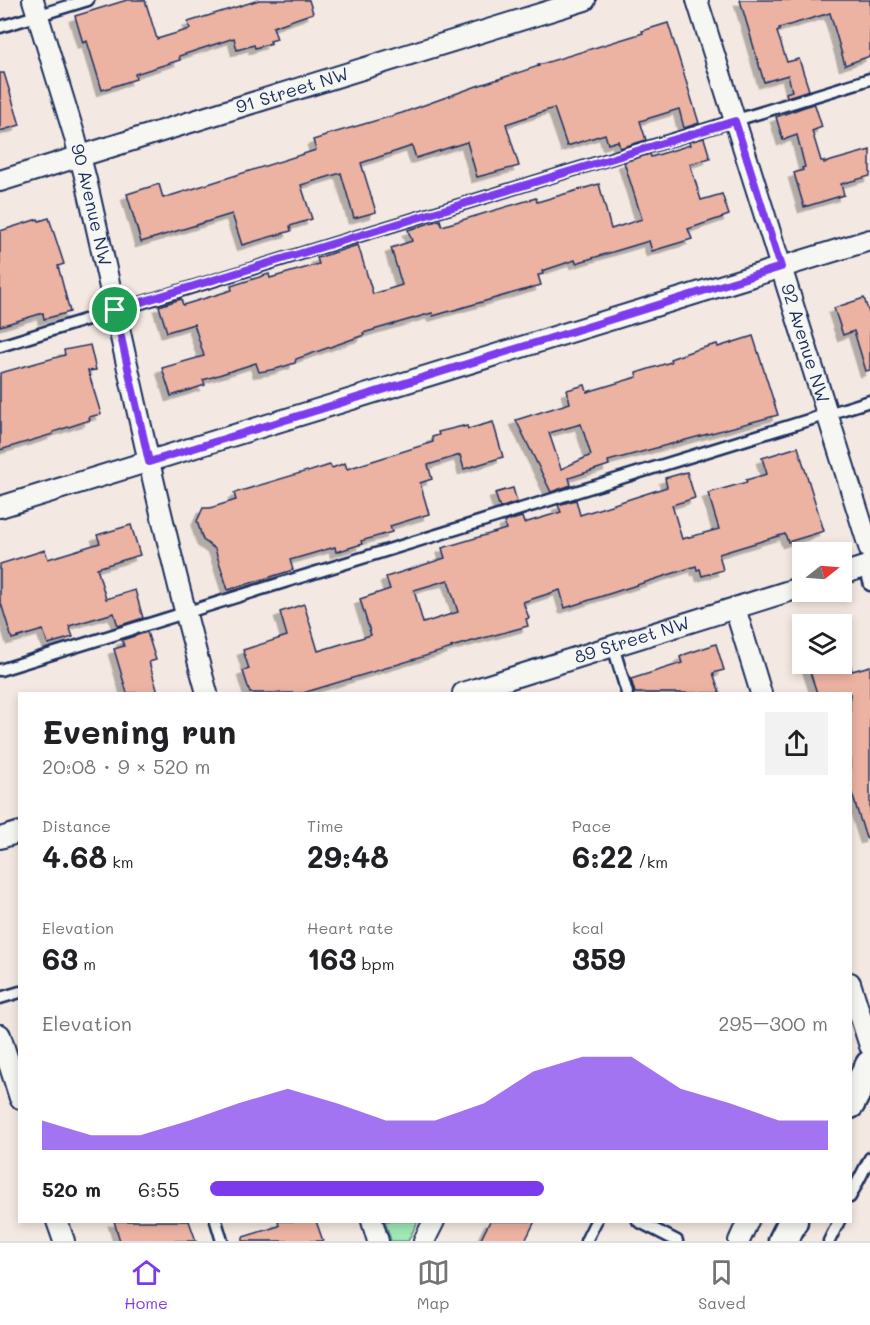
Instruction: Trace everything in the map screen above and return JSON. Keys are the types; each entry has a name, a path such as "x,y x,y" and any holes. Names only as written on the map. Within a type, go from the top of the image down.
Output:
{"main road":[{"path":"852,1100 870,1065"},
{"path":"783,1241 792,1223"}],"street":[{"name":"91 Street NW","path":"0,181 585,0"},
{"name":"92 Avenue NW","path":"697,0 827,414 869,567"},
{"name":"90 Avenue NW","path":"35,8 80,156 185,615 207,692"},
{"path":"0,507 870,240"},
{"path":"852,571 869,567"},
{"name":"89 Street NW","path":"468,692 792,589"},
{"path":"735,608 761,692"},
{"path":"0,838 18,833"},
{"path":"854,1009 870,1046"},
{"path":"0,1035 18,1092"},
{"path":"58,1223 64,1241"},
{"path":"373,1223 378,1241"},
{"path":"424,1241 433,1223"},
{"path":"739,1241 747,1223"}],"lane":[{"path":"0,27 35,8 88,0"},
{"path":"0,346 870,79"},
{"path":"0,670 185,615 870,401"},
{"path":"613,646 627,692"},
{"path":"0,998 18,993"},
{"path":"852,1193 870,1158"},
{"path":"217,1223 222,1241"},
{"path":"586,1241 595,1223"},
{"path":"642,1223 677,1241"},
{"path":"829,1241 838,1223"}],"green space":[{"path":"386,1223 417,1223 408,1241 391,1241"}],"building":[{"path":"127,0 145,0 157,39 190,29 188,22 259,0 309,0 313,13 273,27 277,39 270,41 271,43 237,50 234,38 179,56 180,60 135,74 136,79 102,90 87,41 83,43 75,16"},
{"path":"740,0 870,0 870,56 845,65 830,13 779,28 777,32 787,62 799,59 809,90 787,97 786,93 792,91 788,75 764,82"},
{"path":"668,23 699,123 684,128 679,109 640,121 646,140 620,148 618,141 608,144 605,134 567,146 554,108 506,124 519,166 477,177 467,142 416,158 412,146 361,163 376,212 354,218 341,173 301,185 312,219 290,226 291,231 242,245 232,214 141,242 127,194 159,184 163,198 316,150 313,140 326,135 402,113 538,65 643,33 642,31"},
{"path":"0,73 4,73 20,125 0,131"},
{"path":"813,104 822,127 812,131 821,161 824,163 870,150 870,176 841,184 844,195 804,207 794,173 805,167 797,135 783,140 776,117"},
{"path":"704,138 710,158 690,164 701,200 722,194 729,215 688,229 692,239 652,251 649,241 576,263 575,260 542,271 543,274 538,275 541,285 433,316 432,313 363,333 364,335 296,359 295,363 276,369 259,372 256,363 203,380 205,385 171,396 162,368 204,356 194,324 167,332 159,306 181,299 183,305 232,290 231,286 269,274 270,278 319,264 317,258 358,245 373,294 402,285 391,248 412,241 408,230 440,220 442,226 536,198 537,202 599,184 611,229 642,219 624,162 650,154 651,157 690,145 689,142"},
{"path":"49,218 64,264 58,266 70,312 44,319 43,313 0,326 0,231 38,219 39,221"},
{"path":"864,298 870,316 870,370 866,371 854,331 843,335 834,308"},
{"path":"753,336 778,415 608,461 609,465 569,478 571,485 551,492 516,420 570,403 567,390 585,385 587,392 637,377 636,373 671,362 670,359 695,350 717,344 718,347","holes":["581,424 591,455 561,469 549,433"]},
{"path":"90,345 96,370 88,371 101,414 53,432 53,434 0,450 0,373 65,355 64,350"},
{"path":"493,422 503,457 464,469 460,455 428,465 432,479 420,483 429,514 390,526 392,532 361,541 362,544 336,552 335,547 290,560 293,570 228,590 215,549 203,540 197,521 203,508 236,500 234,493 307,471 330,465 332,468 345,463 347,469 433,442 432,437 439,435 438,432 463,426 467,426 468,429"},
{"path":"798,447 824,531 788,542 785,534 719,554 723,570 702,576 700,569 697,570 696,566 565,608 560,590 523,602 529,618 526,619 528,626 451,647 306,692 250,692 243,671 249,669 243,650 287,636 280,612 304,604 318,651 371,635 360,599 390,589 386,577 445,558 442,548 506,529 504,522 522,517 524,523 561,512 558,505 576,500 580,515 667,487 665,478 687,472 695,498 672,505 682,539 719,529 708,493 767,474 762,458","holes":["448,580 458,612 423,623 414,590"]},
{"path":"513,488 517,502 500,508 495,493"},
{"path":"131,525 140,555 97,568 106,599 135,590 143,618 118,626 114,613 69,626 73,637 48,644 43,630 12,639 0,600 0,564 45,550 48,559 100,543 97,535"},
{"path":"147,632 156,660 149,662 158,692 127,692 114,649 124,646 122,640"},
{"path":"716,644 724,670 713,673 720,692 635,692 631,679 682,663 680,657"},
{"path":"870,666 870,837 866,838 852,793 852,692 817,692 811,674 852,674 852,671"},
{"path":"115,1223 190,1223 196,1241 120,1241"},
{"path":"278,1223 317,1223 323,1241 243,1241 243,1237 279,1226"},
{"path":"489,1223 534,1223 525,1241 480,1241"}],"route":[{"path":"735,121 781,267 149,462 115,310 735,121"}]}
